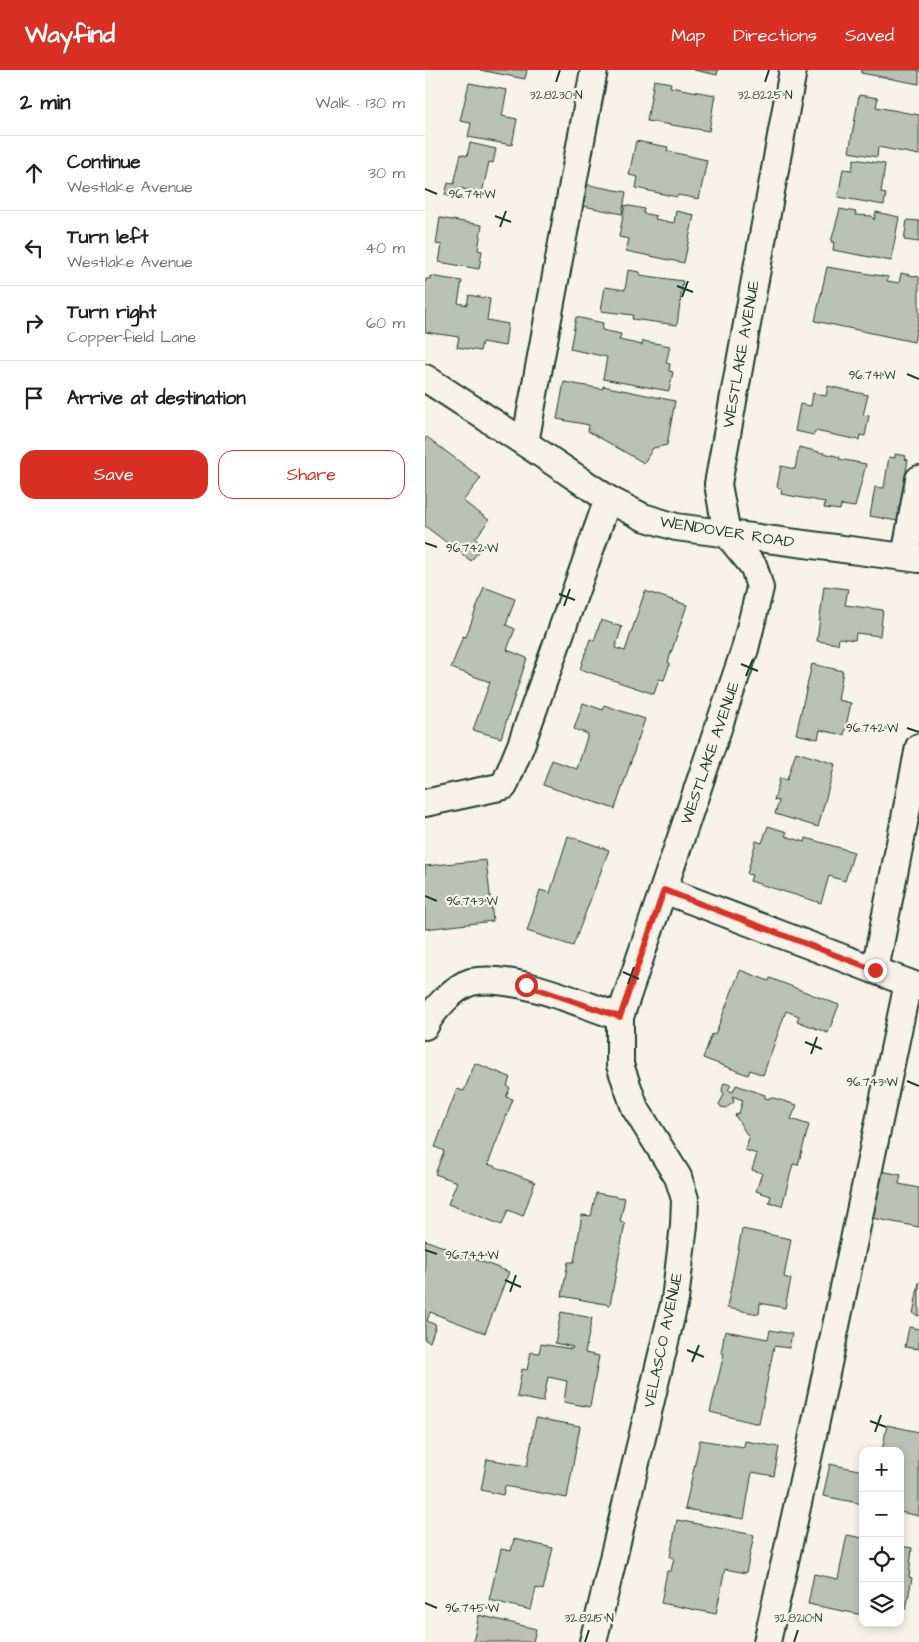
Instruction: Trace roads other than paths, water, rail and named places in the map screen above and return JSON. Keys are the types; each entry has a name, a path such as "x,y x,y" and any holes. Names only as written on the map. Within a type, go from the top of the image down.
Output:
{"street":[{"path":"525,442 594,70"},
{"name":"WESTLAKE AVENUE","path":"620,1017 745,649 760,588 755,567 727,534 718,484 793,70"},
{"name":"WENDOVER ROAD","path":"425,378 525,442 608,499 643,517 675,527 912,558"},
{"path":"912,558 919,479"},
{"path":"425,803 504,786 521,745 608,499"},
{"path":"875,970 919,747"},
{"path":"664,890 914,985 767,1642"},
{"path":"425,1026 429,1017 453,992 471,982 498,981 526,985 620,1017"},
{"name":"VELASCO AVENUE","path":"593,1642 675,1300 684,1225 685,1198 678,1178 635,1108 620,1065 620,1017"}]}
